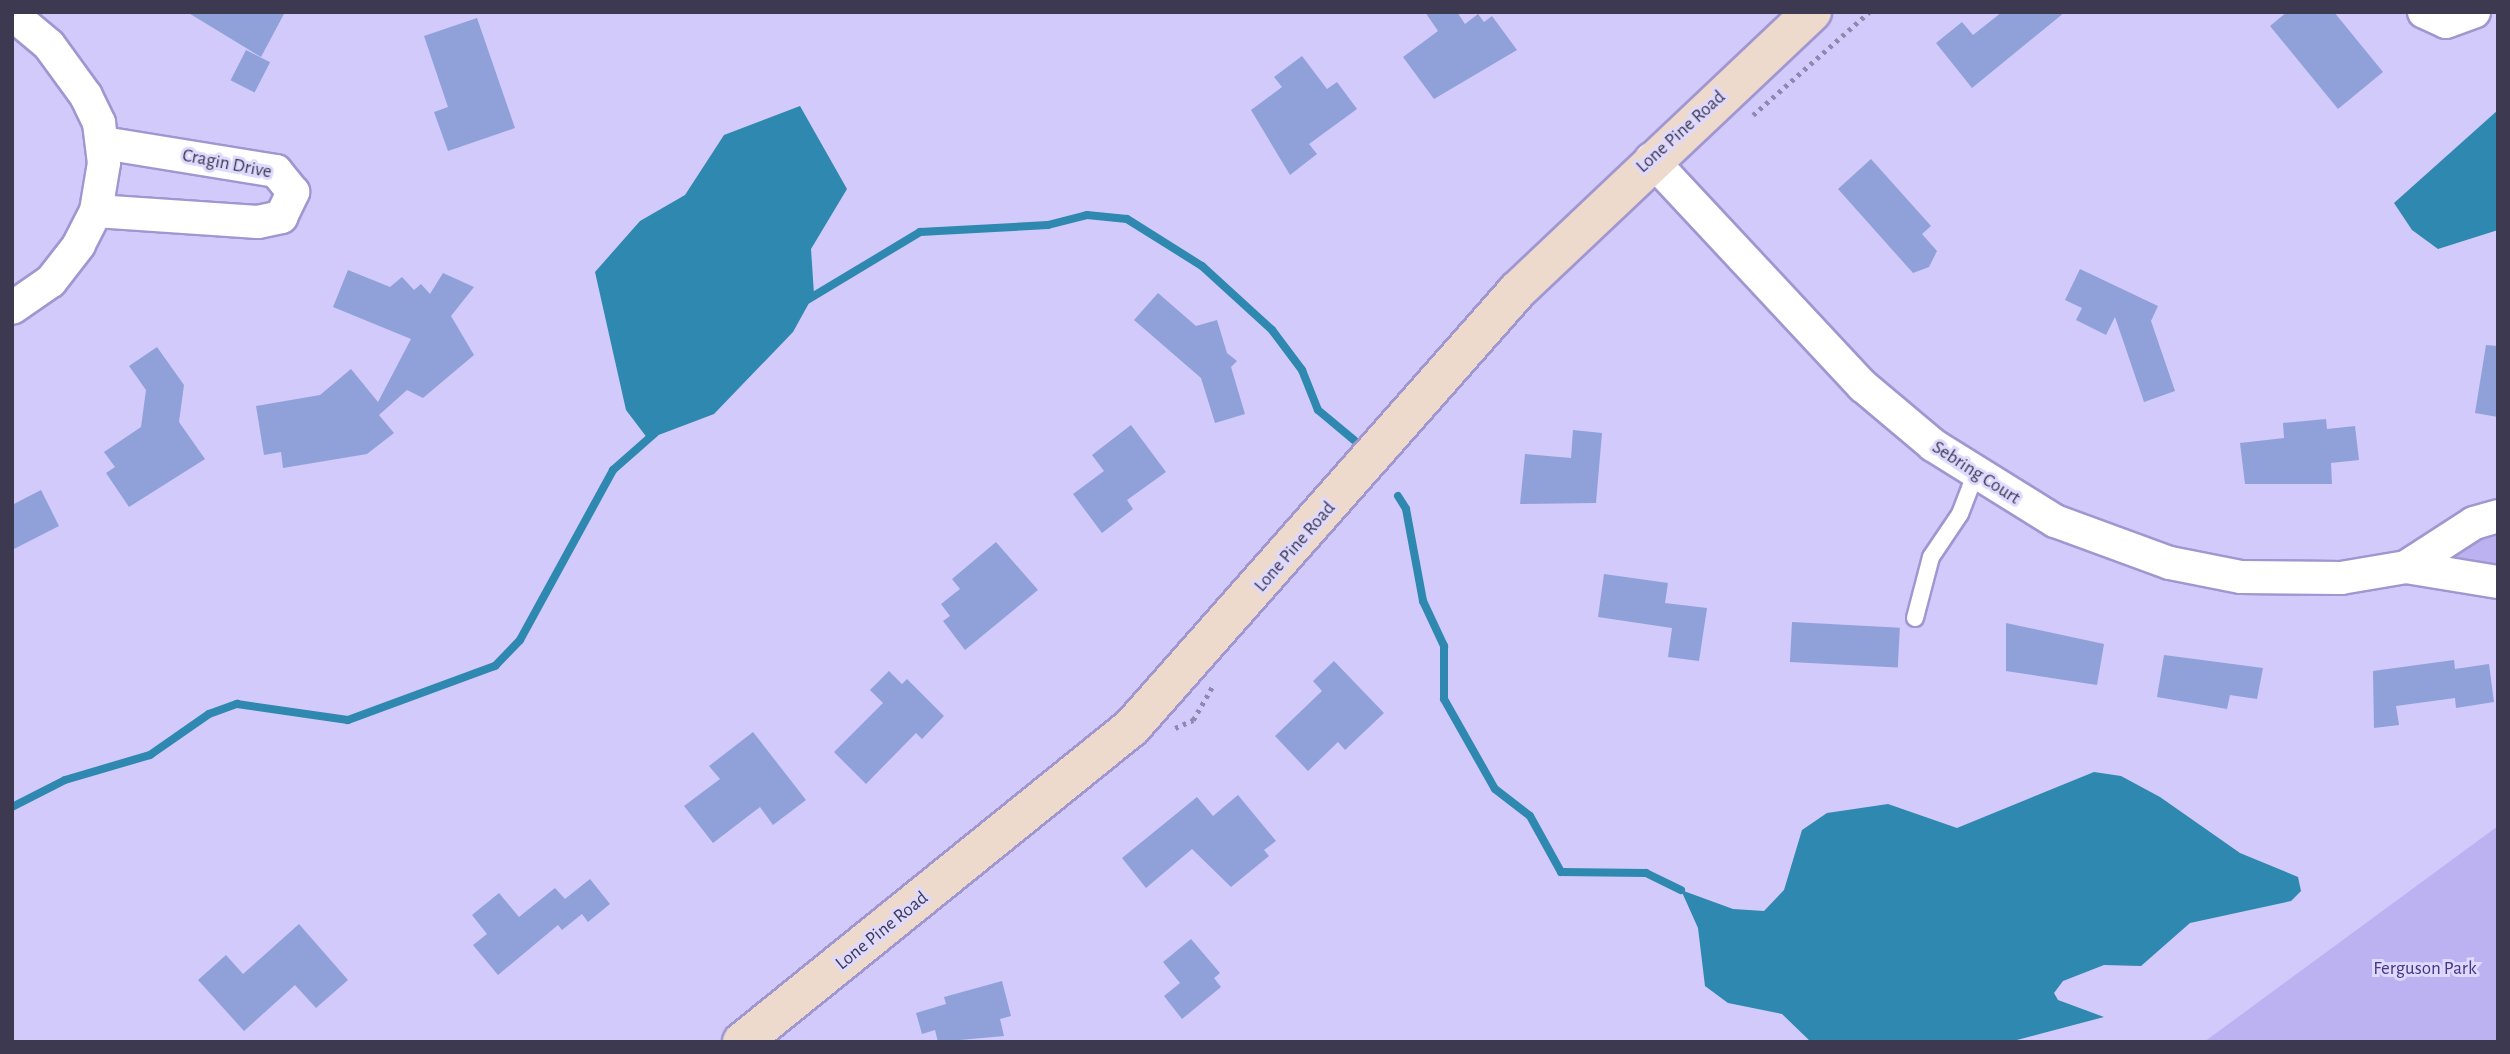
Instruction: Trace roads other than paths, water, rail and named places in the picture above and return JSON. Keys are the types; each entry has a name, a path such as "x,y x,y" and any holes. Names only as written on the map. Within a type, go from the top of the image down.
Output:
{"street":[{"name":"Lone Pine Road","path":"742,1042 1132,727 1517,291 1651,159 1812,12"},
{"path":"2424,12 2446,22 2474,12"},
{"path":"12,14 67,66 103,143 96,211 66,264 12,308"},
{"name":"Cragin Drive","path":"96,211 258,222 282,217 293,192 276,171 103,143"},
{"name":"Sebring Court","path":"1651,159 1855,379 1975,475 2086,535 2203,571 2304,580 2406,567 2498,582"},
{"name":"Sebring Court","path":"2406,567 2474,523 2498,516"}],"lane":[{"path":"1915,618 1931,557 1960,514 1975,475"}],"water":[{"path":"800,106 847,189 811,249 814,294 793,332 714,414 648,439 626,410 595,272 640,221 685,195 724,135"},
{"path":"2498,110 2498,230 2438,249 2412,230 2394,203"},
{"path":"2094,772 2121,776 2160,797 2240,853 2298,877 2301,891 2291,901 2190,923 2141,966 2104,965 2063,981 2054,993 2058,1000 2104,1017 2009,1042 1811,1042 1782,1014 1728,1003 1705,986 1698,928 1681,890 1733,909 1764,911 1784,890 1802,830 1827,813 1888,804 1957,828"}],"waterway":[{"path":"807,300 920,232 1048,225 1087,215 1127,219 1202,266 1272,330 1302,370 1318,410 1354,440"},
{"path":"12,807 65,780 150,755 209,714 237,704 348,720 495,666 520,640 613,470 655,433"},
{"path":"1398,496 1406,509 1423,601 1444,646 1444,699 1495,789 1530,816 1561,872 1646,873 1681,890"}],"park label":[{"name":"Ferguson Park","path":"2425,969"}]}
